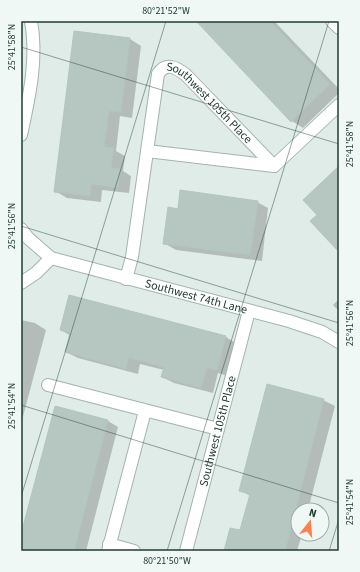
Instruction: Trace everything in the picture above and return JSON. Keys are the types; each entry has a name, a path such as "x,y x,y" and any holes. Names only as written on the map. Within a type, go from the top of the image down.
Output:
{"street":[{"path":"21,135 32,75 33,32 31,21"},
{"path":"332,21 339,28"},
{"name":"Southwest 105th Place","path":"126,279 132,257 158,74 166,66 172,66 186,75 274,166"},
{"path":"147,151 274,166 339,105"},
{"path":"21,229 28,238 51,258 36,273 21,283"},
{"name":"Southwest 74th Lane","path":"51,258 310,327 339,342"},
{"name":"Southwest 105th Place","path":"186,551 249,311"},
{"path":"48,385 218,430"},
{"path":"134,551 108,548 146,411"}],"building":[{"path":"196,21 270,21 330,84 291,122"},
{"path":"74,31 130,38 121,112 109,111 104,147 114,148 111,168 120,169 118,188 91,184 90,196 54,192"},
{"path":"339,166 339,252 310,221 317,215 303,200"},
{"path":"180,190 258,201 250,255 163,244 168,207 178,209"},
{"path":"69,295 226,336 217,370 207,368 201,388 161,377 164,367 129,358 126,369 65,352 70,333 60,330"},
{"path":"267,384 324,399 298,502 290,502 290,532 285,551 224,551 230,528 240,530 250,494 239,491"},
{"path":"55,406 108,420 74,551 21,551 21,534"}]}
